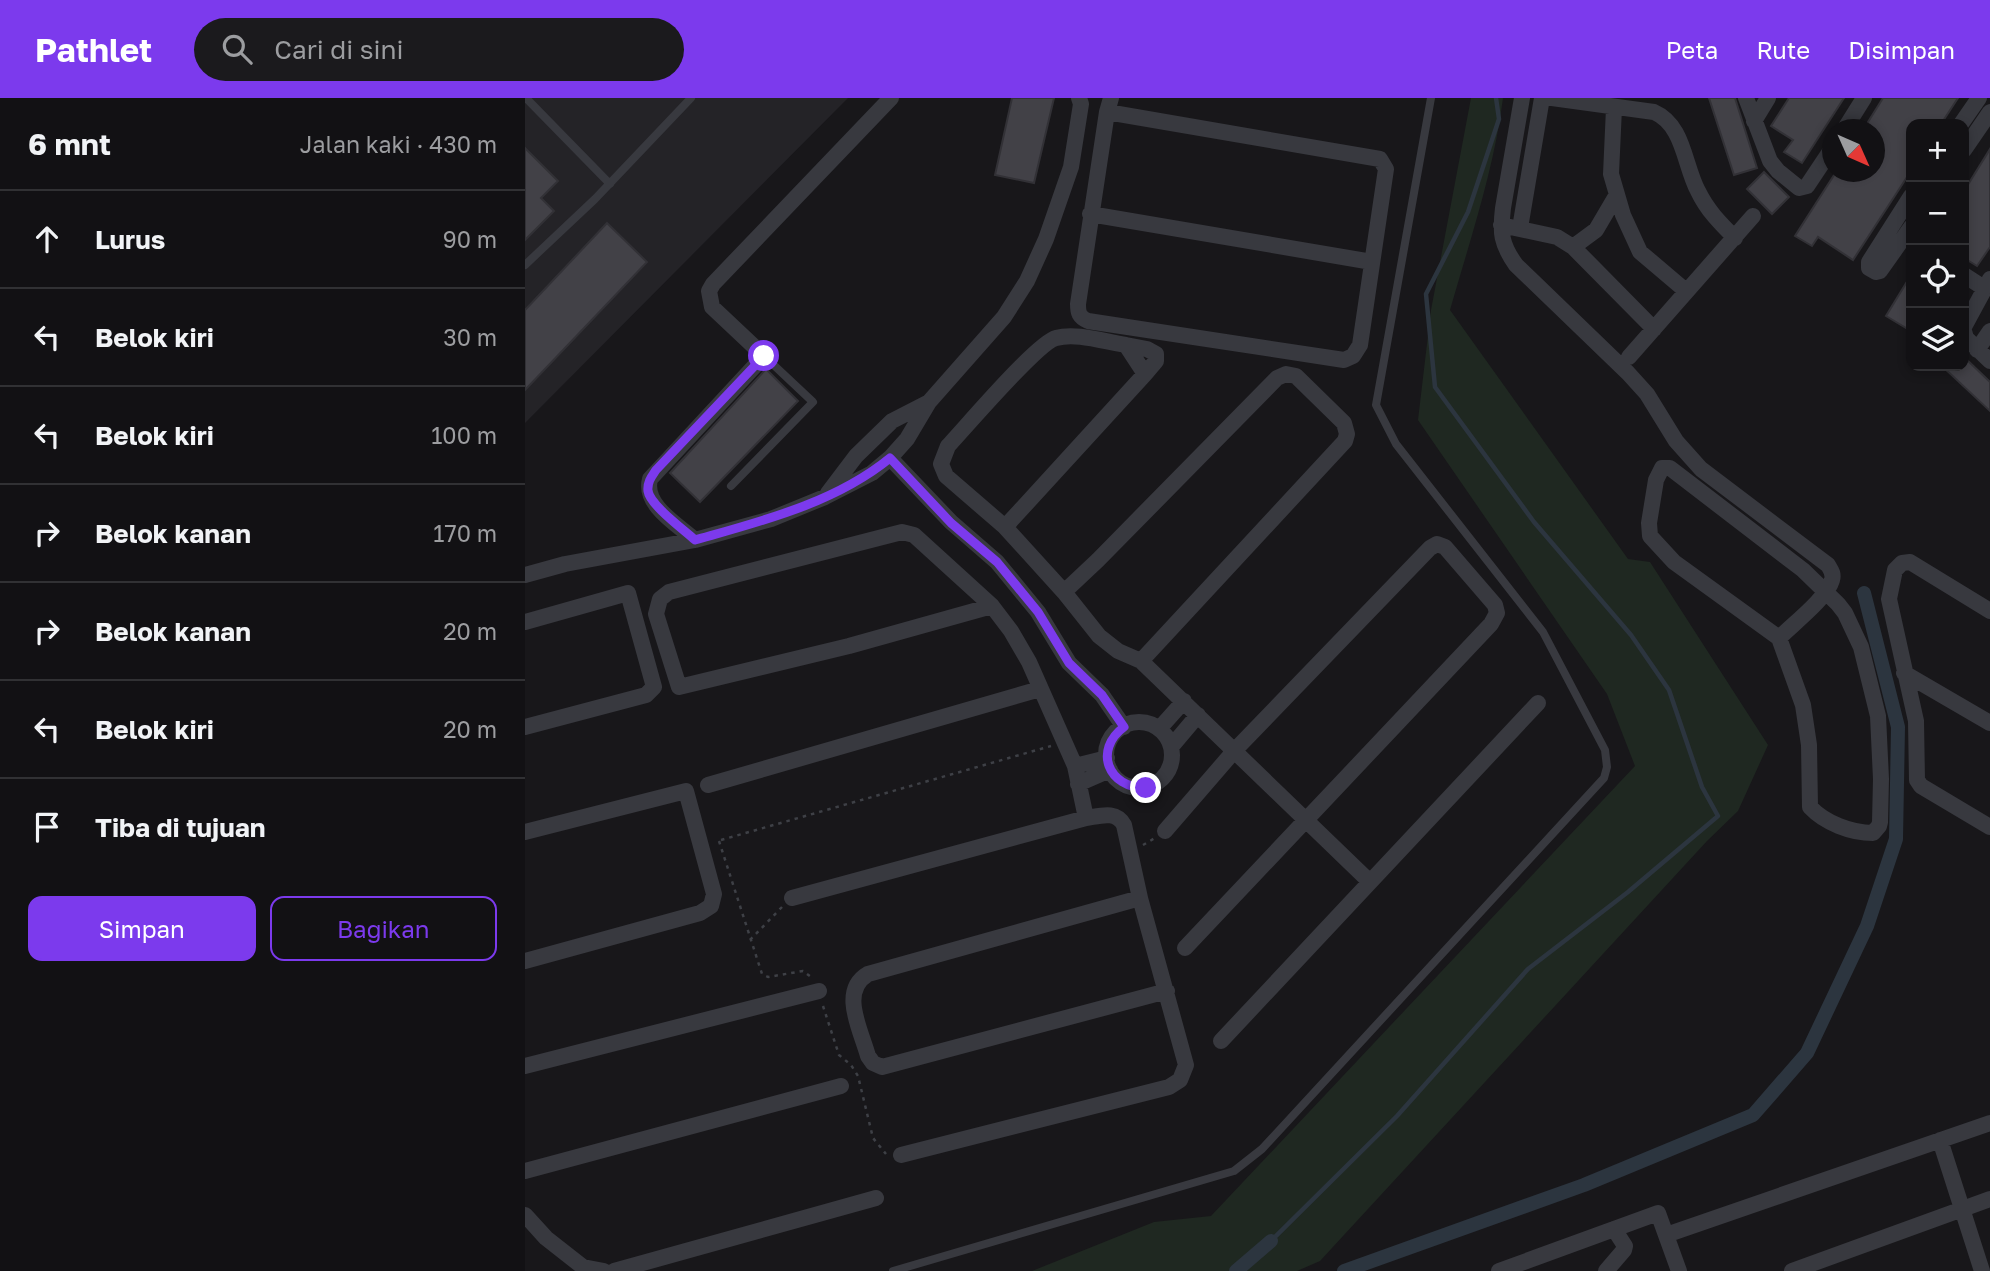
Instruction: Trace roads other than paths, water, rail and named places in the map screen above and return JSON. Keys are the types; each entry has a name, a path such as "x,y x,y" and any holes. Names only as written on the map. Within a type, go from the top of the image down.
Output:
{"street":[{"path":"695,540 652,501 648,493 650,479 764,356 712,307 709,291 891,98"},
{"path":"525,575 565,564 695,540 771,519 825,497 872,473 890,458 907,439 929,402 1004,317 1027,281 1046,239 1071,167 1081,104 1079,98"},
{"path":"1522,98 1501,225 1503,245 1516,265 1647,394 1676,441 1702,469 1828,565 1833,572 1825,592 1779,638"},
{"path":"1520,228 1542,98"},
{"path":"1552,98 1654,113 1668,121 1675,131 1697,190 1713,217 1735,238"},
{"path":"1746,98 1770,161 1778,171 1798,188 1807,186 1822,163"},
{"path":"1754,121 1768,98"},
{"path":"1851,119 1864,98"},
{"path":"1964,119 1979,98"},
{"path":"1109,105 1380,159 1386,169 1360,345 1349,359 1088,321 1079,314 1090,214 1109,105"},
{"path":"1614,108 1611,165 1616,195 1640,252 1686,291"},
{"path":"1969,143 1990,112"},
{"path":"1573,247 1597,230 1616,195"},
{"path":"1906,204 1868,262 1869,268 1880,271 1906,240"},
{"path":"1090,214 1372,262"},
{"path":"1629,357 1753,216"},
{"path":"1501,225 1557,237 1573,247 1654,329"},
{"path":"1969,277 1987,283 1969,319"},
{"path":"1984,356 1990,331"},
{"path":"1005,527 1145,374 1126,345 1079,337 1052,339 1034,353 948,446 941,464 946,476 1005,527 1064,592 1098,636 1118,651 1141,661 1370,882"},
{"path":"1969,341 1984,356"},
{"path":"1064,592 1277,378 1286,374 1296,376 1344,424 1347,433 1345,441 1141,661"},
{"path":"825,497 856,456 892,421 929,402"},
{"path":"890,458 951,523 997,562 1038,612 1069,663 1102,695 1124,727"},
{"path":"1662,468 1670,468 1803,569 1845,613 1861,647 1878,716 1880,822 1873,833 1857,832 1828,821 1811,807 1809,745 1803,705 1779,638 1674,562 1650,536 1649,523 1656,480 1662,468"},
{"path":"992,606 849,646 679,687 656,614 660,599 669,592 902,532 909,533 922,540 992,606 1023,652 1075,766 1086,818"},
{"path":"1165,831 1235,750 1430,548 1437,544 1445,547 1495,605 1496,617 1185,948"},
{"path":"1990,611 1910,562 1895,570 1891,580 1889,599 1916,721 1917,780 1921,786 1990,827"},
{"path":"525,622 628,593 655,687 646,695 525,727"},
{"path":"635,617 656,614"},
{"path":"651,672 672,668"},
{"path":"1904,673 1990,723"},
{"path":"708,785 1040,689"},
{"path":"1159,729 1184,701"},
{"path":"1221,1041 1538,703"},
{"path":"1171,747 1198,715"},
{"path":"1142,722 1159,729 1167,737 1171,747 1170,768 1156,784 1146,788 1125,785 1108,764 1111,740 1124,727 1142,722"},
{"path":"1075,766 1108,764"},
{"path":"1078,784 1108,764"},
{"path":"525,832 686,791 714,894 714,900 707,911 525,961"},
{"path":"792,898 1086,818 1117,816 1124,825 1140,898 1186,1065 1180,1080 1175,1084 901,1155"},
{"path":"1140,898 868,974 855,985 852,1001 868,1056 873,1063 882,1067 1167,990"},
{"path":"525,1066 819,991"},
{"path":"525,1171 841,1086"},
{"path":"1667,1235 1990,1123"},
{"path":"1940,1140 1982,1271"},
{"path":"614,1271 876,1198"},
{"path":"1792,1271 1990,1199"},
{"path":"1499,1271 1658,1213 1679,1271"},
{"path":"525,1215 546,1238 583,1267 604,1271"},
{"path":"1606,1271 1624,1251 1625,1246 1614,1229"}],"lane":[{"path":"526,98 610,184"},
{"path":"525,265 610,184 691,98"},
{"path":"893,1271 1234,1171 1262,1149 1604,778 1607,767 1605,750 1552,646 1396,444 1376,405 1431,98"},
{"path":"731,486 813,402 764,356"}],"waterway":[{"path":"1271,1241 1397,1116 1528,969 1628,892 1718,816 1702,787 1669,690 1631,635 1534,522 1435,387 1426,294 1468,212 1499,119 1496,98"},
{"path":"1344,1271 1584,1185 1753,1115 1807,1053 1867,926 1896,839 1898,727 1864,593"},
{"path":"1236,1271 1271,1241"}]}
